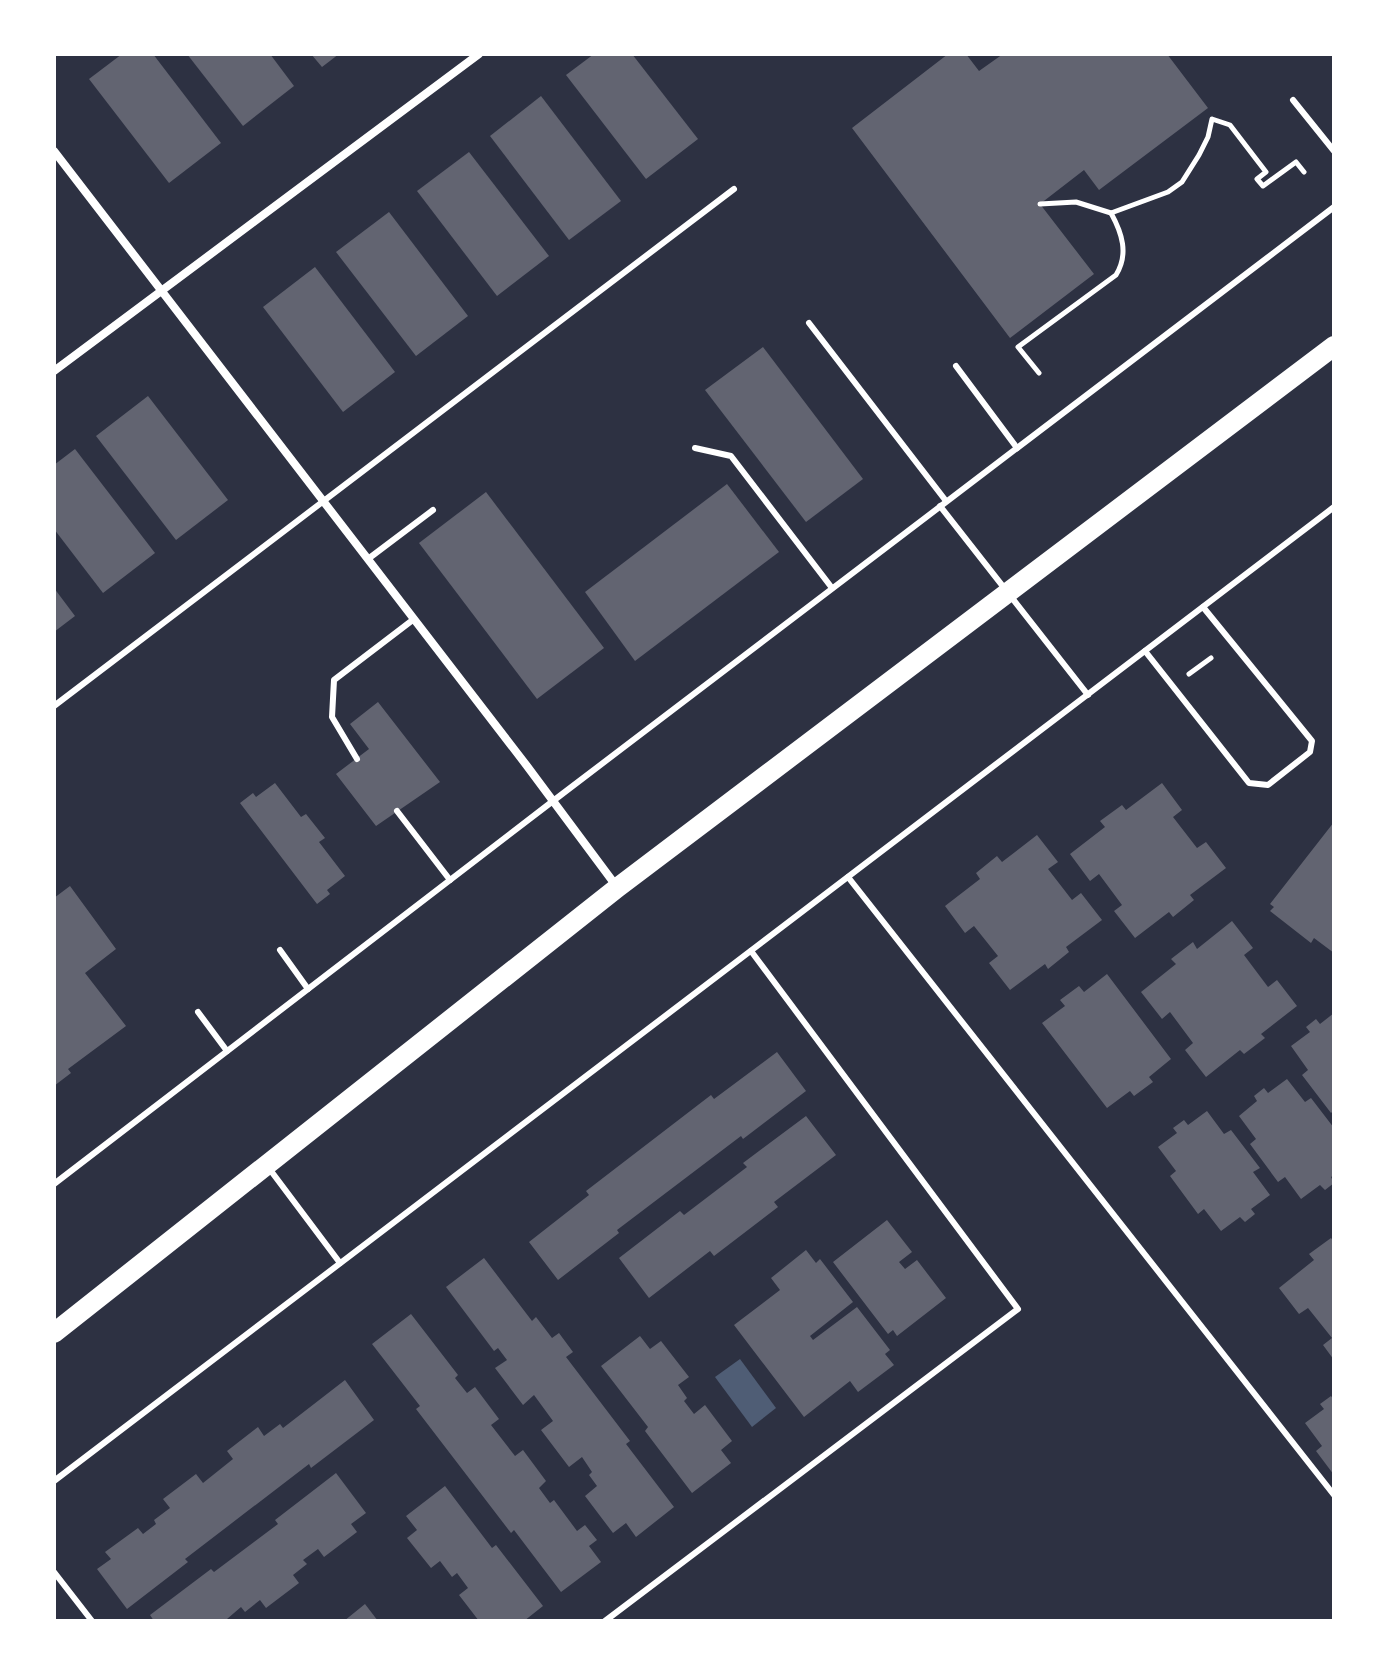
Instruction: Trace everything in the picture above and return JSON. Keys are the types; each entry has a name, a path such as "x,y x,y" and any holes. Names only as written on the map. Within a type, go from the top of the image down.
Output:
{"main road":[{"path":"54,1333 617,888 1334,346"}],"street":[{"path":"54,371 479,54"},
{"path":"54,151 617,888"}],"lane":[{"path":"1293,100 1334,151"},
{"path":"54,706 734,189"},
{"path":"54,1184 1334,207"},
{"path":"809,323 1008,593 1088,695"},
{"path":"956,366 1017,448"},
{"path":"695,448 731,456 832,588"},
{"path":"54,1481 1334,507"},
{"path":"368,559 433,510"},
{"path":"1145,651 1249,783 1268,785 1310,752 1312,741 1203,607"},
{"path":"357,759 332,717 334,680 414,619"},
{"path":"397,811 450,880"},
{"path":"848,877 1334,1495"},
{"path":"280,950 308,989"},
{"path":"605,1621 1018,1309 751,951"},
{"path":"198,1012 227,1051"},
{"path":"267,1165 340,1263"},
{"path":"54,1572 92,1621"}],"path":[{"path":"1040,204 1076,202 1111,213 1168,192 1182,182 1203,146 1212,119 1230,125 1266,172 1257,179 1263,186 1296,162 1304,172"},
{"path":"1039,373 1018,347 1116,275 1121,266 1123,244 1111,213"},
{"path":"1189,674 1211,658"}],"water":[{"path":"740,1359 776,1408 752,1427 715,1377"}],"building":[{"path":"122,54 153,54 221,143 169,183 89,79"},
{"path":"187,54 270,54 294,86 243,126"},
{"path":"311,54 339,54 322,67"},
{"path":"594,54 632,54 698,139 646,179 566,75"},
{"path":"948,54 966,54 979,71 1003,54 1167,54 1208,108 1099,190 1084,170 1040,204 1094,274 1010,338 852,128"},
{"path":"541,96 621,201 569,240 490,136"},
{"path":"469,152 549,256 497,296 417,191"},
{"path":"389,212 468,316 416,356 336,252"},
{"path":"315,267 395,372 343,412 263,307"},
{"path":"763,347 863,479 806,522 705,390"},
{"path":"148,396 228,500 176,540 96,436"},
{"path":"75,449 155,553 103,593 54,529 54,465"},
{"path":"727,484 779,552 635,661 585,592"},
{"path":"486,492 604,648 537,699 419,543"},
{"path":"54,588 75,616 54,632"},
{"path":"378,702 440,782 376,826 336,774 369,749 350,724"},
{"path":"275,783 301,817 306,814 325,838 319,842 345,876 327,890 330,894 317,904 240,803 253,793 256,797"},
{"path":"1162,783 1182,810 1173,817 1197,848 1206,842 1226,868 1190,895 1194,900 1173,917 1169,912 1135,938 1114,911 1122,905 1099,874 1090,881 1070,854 1105,827 1100,821 1122,805 1126,810"},
{"path":"1334,822 1334,953 1314,938 1311,943 1270,911 1274,907 1270,904"},
{"path":"1037,835 1058,862 1048,869 1072,900 1081,893 1102,920 1066,947 1069,952 1048,969 1045,964 1010,990 989,963 998,956 974,926 965,933 945,906 980,879 976,873 997,856 1002,862"},
{"path":"70,886 116,949 85,973 126,1026 68,1069 71,1073 54,1086 54,898"},
{"path":"1232,921 1253,948 1244,955 1268,987 1277,980 1297,1006 1261,1034 1265,1038 1244,1054 1240,1050 1206,1077 1185,1050 1193,1043 1170,1012 1162,1019 1141,992 1176,964 1171,959 1193,942 1197,949"},
{"path":"1107,974 1171,1059 1149,1077 1153,1082 1134,1096 1130,1091 1107,1108 1042,1023 1065,1006 1060,1000 1079,986 1084,992"},
{"path":"1334,1013 1334,1110 1331,1113 1302,1075 1308,1070 1291,1046 1310,1032 1306,1027 1316,1019 1320,1024"},
{"path":"777,1052 806,1091 617,1230 619,1233 558,1280 529,1242 589,1195 586,1191 711,1095 714,1099"},
{"path":"1287,1079 1305,1102 1311,1098 1334,1128 1334,1175 1331,1177 1334,1183 1325,1190 1320,1185 1301,1199 1285,1177 1278,1182 1250,1144 1256,1139 1239,1116 1257,1101 1254,1096 1264,1088 1268,1093"},
{"path":"1207,1111 1224,1134 1231,1130 1260,1168 1253,1172 1270,1195 1251,1209 1255,1214 1245,1222 1240,1217 1221,1231 1204,1209 1198,1214 1170,1176 1176,1171 1158,1147 1177,1133 1173,1128 1184,1120 1188,1125"},
{"path":"806,1116 836,1155 774,1202 778,1207 714,1256 710,1251 649,1298 619,1258 680,1211 684,1215 747,1167 743,1163"},
{"path":"887,1220 912,1252 899,1262 905,1269 917,1260 946,1298 897,1336 893,1330 888,1334 833,1262"},
{"path":"1331,1238 1334,1242 1334,1360 1323,1345 1332,1338 1308,1308 1299,1314 1279,1288 1314,1260 1309,1254"},
{"path":"806,1250 816,1263 820,1259 853,1302 810,1336 813,1340 857,1307 890,1350 885,1354 894,1365 858,1392 850,1381 804,1417 734,1325 780,1290 771,1278"},
{"path":"484,1258 532,1321 536,1317 552,1338 559,1333 573,1352 566,1357 630,1441 626,1444 674,1507 636,1537 626,1523 613,1533 585,1496 597,1486 582,1457 569,1467 541,1430 553,1421 534,1395 523,1405 495,1368 507,1360 498,1348 494,1351 446,1287"},
{"path":"411,1314 458,1375 455,1378 467,1393 475,1387 499,1419 491,1425 515,1456 523,1450 546,1481 539,1488 550,1503 554,1500 577,1531 585,1525 597,1540 589,1546 601,1562 561,1592 514,1530 511,1533 416,1409 420,1406 372,1344"},
{"path":"640,1336 650,1349 661,1341 689,1377 678,1385 687,1398 684,1401 694,1414 705,1405 732,1441 721,1450 731,1463 692,1493 645,1431 648,1427 601,1366"},
{"path":"345,1380 374,1420 311,1468 309,1464 185,1559 188,1562 127,1609 97,1569 111,1559 105,1552 138,1528 143,1534 156,1524 154,1520 170,1508 163,1499 196,1474 203,1483 233,1459 227,1451 258,1427 264,1436 280,1424 283,1428"},
{"path":"1331,1396 1334,1400 1334,1475 1316,1451 1322,1446 1305,1423 1324,1409 1320,1404"},
{"path":"336,1473 366,1513 351,1524 357,1532 324,1557 318,1549 303,1560 307,1564 293,1575 299,1583 266,1608 260,1600 245,1612 241,1607 228,1621 154,1621 150,1615 278,1524 275,1520"},
{"path":"445,1486 492,1548 496,1545 543,1606 524,1621 479,1621 459,1595 468,1588 457,1573 452,1577 440,1561 431,1568 407,1538 417,1530 406,1516"},
{"path":"365,1604 378,1621 344,1621"}]}
